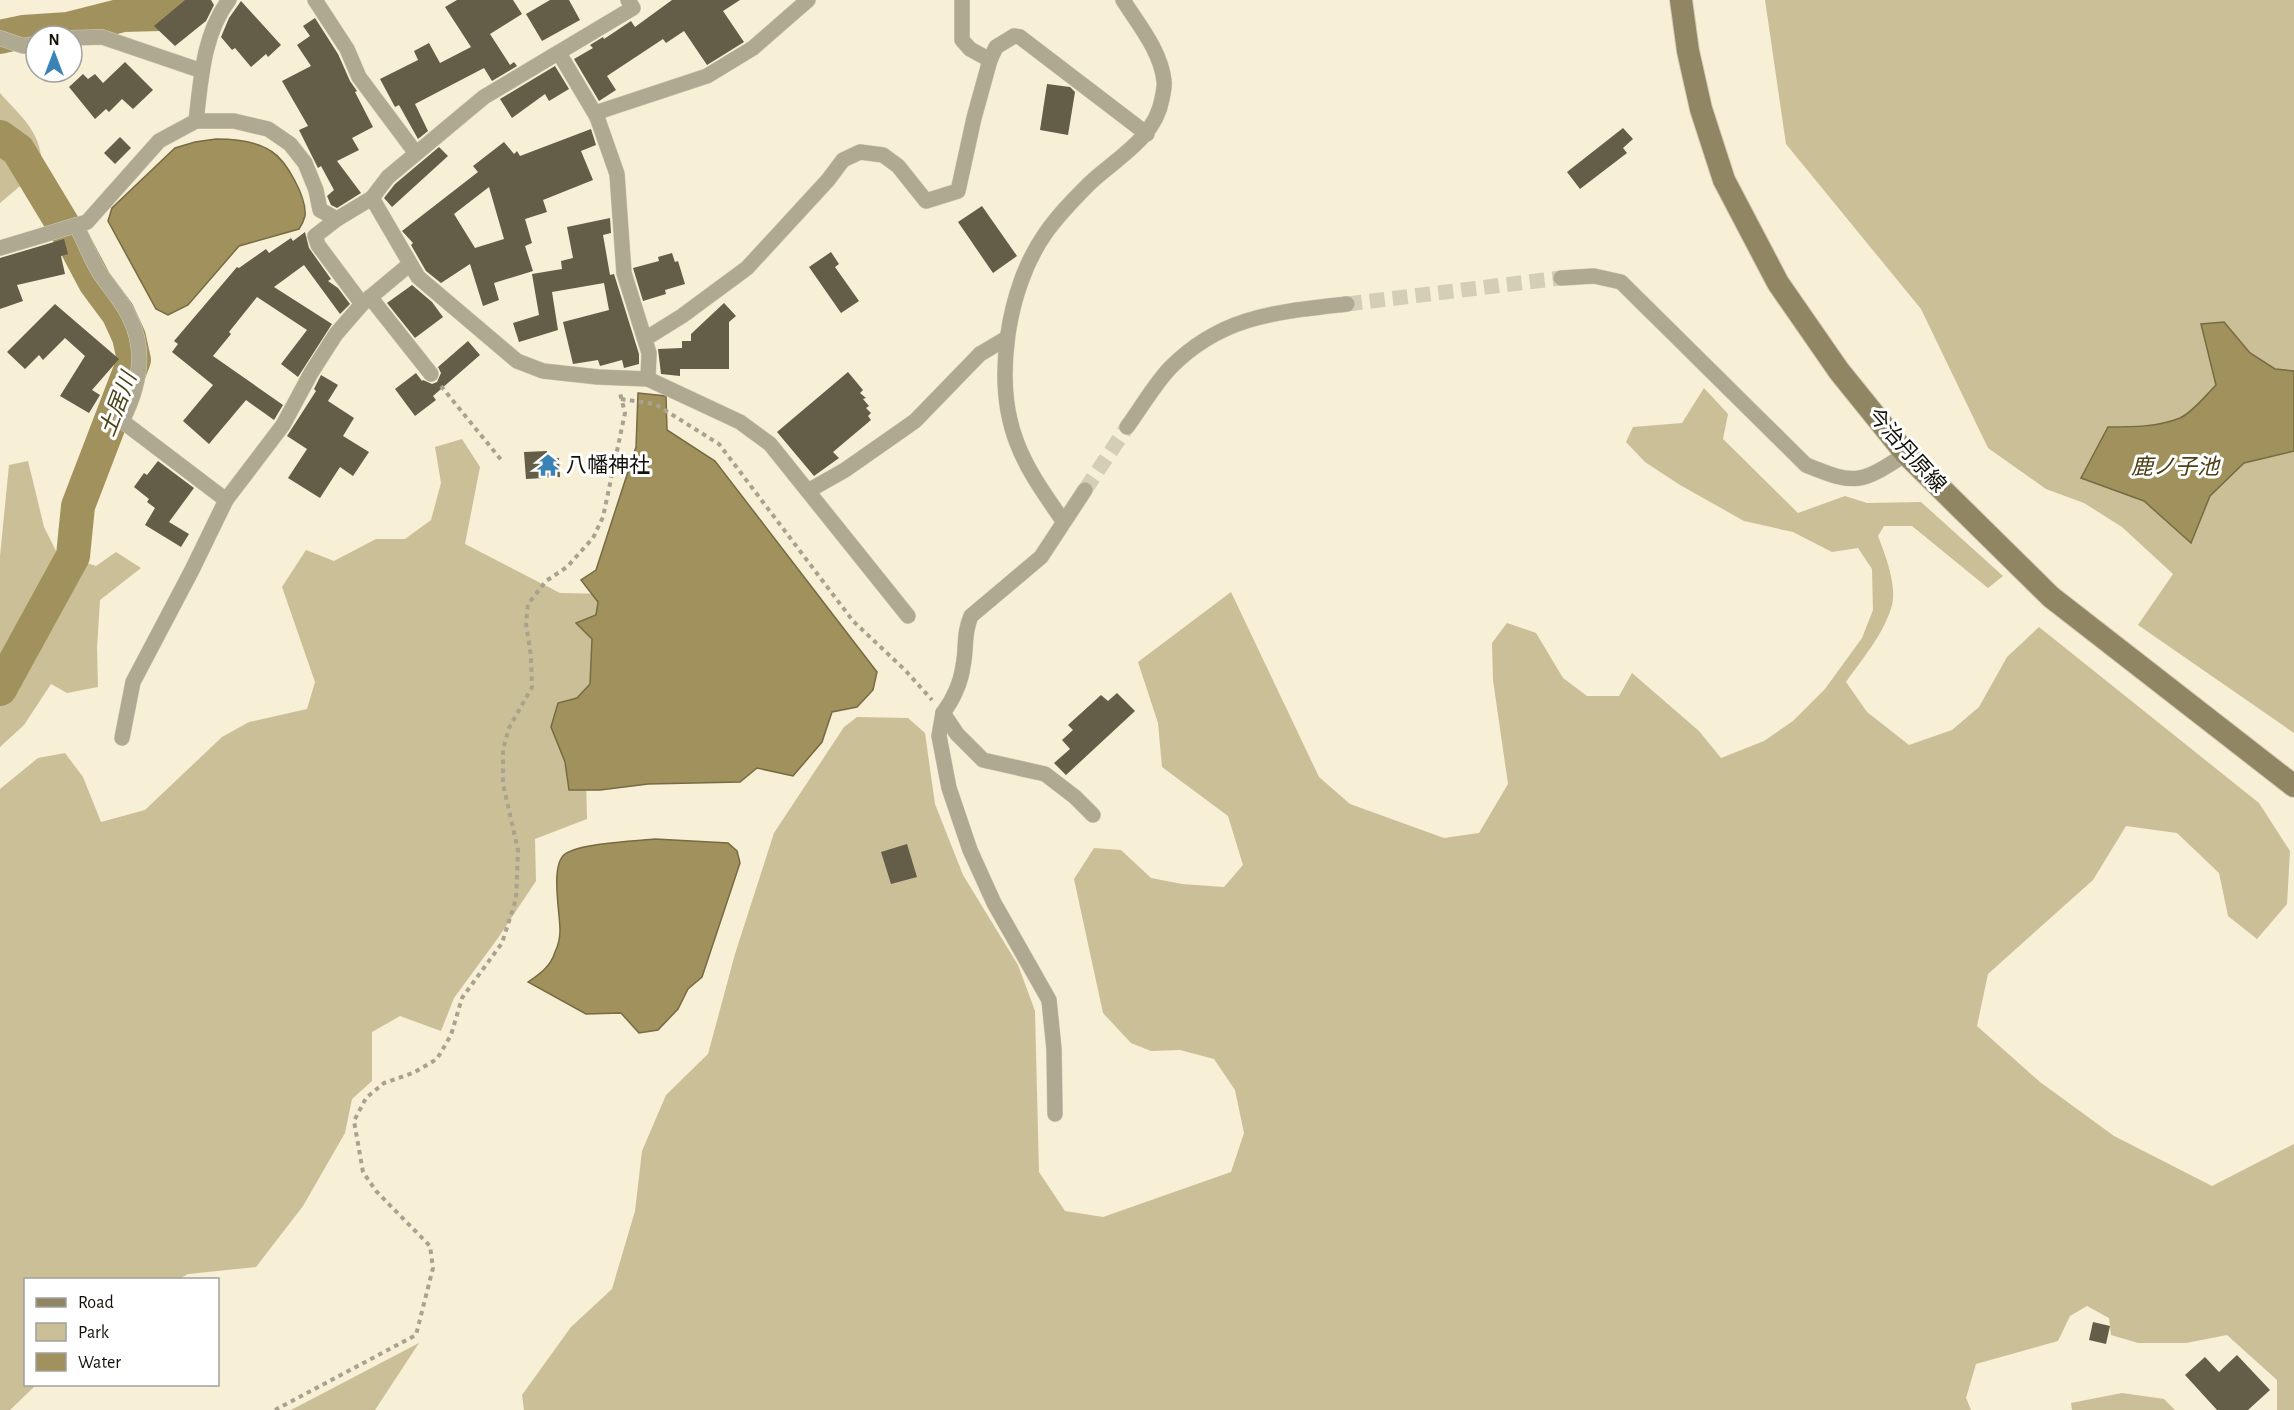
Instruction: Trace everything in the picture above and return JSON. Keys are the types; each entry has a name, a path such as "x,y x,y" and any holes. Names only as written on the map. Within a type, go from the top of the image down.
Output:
{"main road":[{"name":"今治丹原線","path":"1681,0 1688,51 1701,109 1728,189 1778,283 1839,371 1906,454 2050,597 2294,786"}],"street":[{"path":"196,121 202,71 209,39 229,0"},
{"path":"315,0 347,49 359,77 415,152"},
{"path":"597,117 601,111 707,76 753,48 792,6 808,0"},
{"path":"962,0 962,40 970,49 990,60"},
{"path":"1063,521 1031,474 1016,442 1008,409 1005,373 1007,338 1027,267 1044,235 1091,182 1147,134 1160,111 1164,82 1159,59 1123,0"},
{"path":"431,374 318,245 315,236 337,219 372,198 388,177 415,152 484,97 559,53 635,3"},
{"path":"645,339 682,316 747,268 828,180 843,160 861,152 883,155 898,166 926,201 958,191 990,60 996,47 1014,36 1020,37 1147,134"},
{"path":"84,38 102,37 202,71"},
{"path":"0,38 24,44"},
{"path":"559,53 597,117 617,174 624,273 649,353 648,379"},
{"path":"0,248 87,222 159,141 196,121 234,121 256,126 268,129 290,144 305,164 316,190 320,210 337,219"},
{"path":"372,198 418,277 517,361 543,371 648,379 740,423 770,444 908,616"},
{"path":"76,225 97,269 130,318 140,350 139,374 122,421 226,500"},
{"path":"122,738 133,682 226,500 283,425 311,373 336,334 366,301 410,264"},
{"path":"1561,278 1594,276 1621,282 1806,465 1836,477 1863,479 1906,454"},
{"path":"1127,428 1171,368 1221,330 1250,318 1347,304"},
{"path":"808,491 845,470 915,421 980,354 1007,338"},
{"path":"1055,1114 1054,1049 1049,1000 994,903 970,850 949,788 939,736 943,713 951,702 963,667 966,629 971,616 1041,557 1085,490"},
{"path":"943,713 957,734 983,760 1045,774 1075,797 1093,815"}],"path":[{"path":"431,374 502,461"},
{"path":"275,1410 416,1335 433,1268 430,1246 375,1191 363,1172 354,1121 366,1098 384,1083 413,1073 437,1059 451,1035 462,998 502,943 516,899 518,850 503,784 503,749 509,728 532,687 531,656 526,624 528,604 546,581 567,567 593,538 603,517 625,413 617,378"},
{"path":"621,399 655,404 719,444 853,621 905,670 943,713"}],"green space":[{"path":"1765,0 2294,0 2294,391 2236,443 2294,435 2294,733 2138,625 2173,574 2122,527 2084,503 2046,489 1988,448 1921,309 1786,144"},
{"path":"0,93 24,120 35,137 39,147 42,172 25,182 0,203"},
{"path":"1704,388 1728,414 1723,439 1798,513 1845,496 1867,503 1921,502 2003,576 1988,588 1912,526 1884,526 1878,536 1892,579 1892,605 1878,636 1846,682 1867,712 1909,745 1952,730 1979,707 2007,657 2039,627 2259,803 2290,851 2287,904 2257,939 2228,916 2219,873 2177,833 2126,826 2093,880 1988,974 1977,1026 2040,1082 2114,1136 2212,1186 2294,1144 2294,1410 2277,1410 2277,1380 2227,1335 2186,1343 2138,1343 2111,1335 2109,1318 2087,1306 2070,1316 2058,1341 1976,1364 1966,1398 1971,1410 524,1410 522,1395 571,1327 612,1289 635,1211 642,1151 666,1095 708,1054 735,954 774,833 844,727 857,717 908,718 925,733 935,804 963,875 1018,965 1035,1011 1039,1172 1065,1211 1103,1217 1231,1172 1244,1133 1235,1090 1214,1059 1180,1050 1151,1051 1131,1043 1103,1013 1074,879 1094,848 1121,850 1151,878 1182,884 1224,887 1243,865 1228,816 1162,767 1158,723 1138,662 1231,592 1319,777 1350,804 1444,838 1479,833 1508,784 1493,680 1492,643 1507,623 1536,633 1563,678 1587,696 1619,696 1632,673 1699,731 1721,758 1764,741 1793,721 1825,689 1862,638 1873,610 1872,569 1858,548 1832,552 1793,532 1744,521 1680,485 1645,462 1626,442 1633,427 1682,423"},
{"path":"462,439 480,467 465,544 560,593 610,594 586,776 587,819 535,839 536,881 454,998 441,1031 400,1016 372,1032 372,1081 352,1099 345,1133 303,1206 256,1267 188,1274 181,1278 24,1278 24,1386 35,1386 10,1410 0,1410 0,789 38,758 65,753 83,777 101,822 145,810 222,737 249,722 307,709 315,682 282,587 306,550 334,561 376,539 405,539 431,520 441,483 435,447"},
{"path":"28,461 44,527 57,553 96,566 116,552 141,568 100,600 97,648 98,687 67,693 51,684 24,725 0,747 0,556 9,465"},
{"path":"419,1343 375,1410 291,1410"},
{"path":"2122,1393 2164,1399 2175,1410 2072,1410 2071,1403"}],"water":[{"path":"216,139 252,143 277,156 295,180 303,200 305,216 299,229 239,246 188,305 168,315 156,309 108,221 112,208 175,148"},
{"name":"鹿ノ子池","path":"2224,322 2250,353 2275,369 2294,371 2294,451 2244,463 2210,496 2191,543 2144,501 2081,478 2108,427 2154,425 2180,418 2194,408 2216,385 2201,324"},
{"path":"638,393 666,396 667,430 715,461 877,672 873,690 857,707 832,712 822,742 793,776 757,768 740,782 648,784 600,790 569,790 565,762 551,727 558,703 577,698 590,684 592,639 576,623 596,615 598,602 581,580 596,570 636,447"},
{"path":"655,839 728,843 737,851 740,863 702,977 688,989 678,1009 658,1030 639,1033 621,1013 586,1014 528,982 548,966 558,944 560,930 557,878 560,860 565,854 572,850 595,845"}],"building":[{"path":"185,0 211,0 214,5 206,21 175,46 154,26"},
{"path":"457,0 513,0 522,14 490,34 510,65 514,62 517,66 492,81 484,68 415,104 428,131 418,139 399,105 395,107 380,79 418,60 414,51 429,43 440,63 471,47 445,7"},
{"path":"550,0 569,0 580,20 542,41 526,14"},
{"path":"672,0 740,0 723,11 744,42 707,65 684,31 666,43 663,39 607,76 616,90 599,101 574,59 593,48 590,45 603,37 604,39 631,21 635,27"},
{"path":"241,1 281,45 268,57 266,54 251,67 235,48 232,50 221,37 229,18"},
{"path":"315,18 338,54 373,127 352,138 359,150 337,161 361,193 337,208 331,205 327,196 334,190 321,166 318,168 299,130 308,126 282,81 311,66 297,45 310,36 303,26"},
{"path":"125,62 153,90 133,109 122,99 109,112 106,109 95,119 69,87 72,84 84,84 84,75 88,79 95,74 103,83"},
{"path":"555,66 569,89 549,101 545,94 512,118 500,99"},
{"path":"1047,84 1070,87 1075,92 1068,135 1040,130"},
{"path":"1623,128 1633,139 1623,148 1627,153 1580,189 1567,172"},
{"path":"591,129 596,145 581,151 593,180 543,200 547,212 525,219 532,243 525,246 533,271 494,283 499,300 483,306 470,264 441,283 426,271 411,245 413,243 402,231 478,172 473,166 504,142 514,154 517,151 520,156","holes":["489,187 504,239 475,248 454,214"]},
{"path":"120,137 131,148 115,164 104,153"},
{"path":"439,147 448,156 392,207 384,198 395,184"},
{"path":"982,206 1017,256 993,273 958,222"},
{"path":"610,218 611,233 603,235 610,275 614,274 639,354 639,364 624,368 622,360 600,366 598,360 573,364 563,322 609,310 604,283 552,292 558,330 519,342 513,323 539,315 532,274 562,269 561,261 573,258 567,227"},
{"path":"305,232 309,248 331,279 328,281 338,288 350,304 340,314 304,265 274,287 332,324 298,377 281,364 307,330 257,297 213,356 283,405 274,420 246,400 209,444 183,421 213,385 172,352 178,344 174,341 237,267 239,268 266,249 269,253 291,238 293,241"},
{"path":"64,239 68,254 61,256 65,274 17,285 23,301 0,309 0,258"},
{"path":"831,252 839,264 835,267 859,301 841,313 809,267"},
{"path":"672,253 675,262 678,261 685,284 665,290 666,294 643,301 633,268 659,261 658,257"},
{"path":"412,285 432,302 443,317 415,338 387,303"},
{"path":"724,303 736,316 729,322 729,369 680,369 680,376 661,374 658,349 682,348 682,341 691,341 691,334"},
{"path":"55,304 119,359 92,390 100,395 89,413 60,396 85,356 65,338 43,360 39,355 25,369 7,352"},
{"path":"468,341 480,355 433,396 436,400 415,416 395,389 416,373 422,381 432,384 437,382 441,373 438,367"},
{"path":"848,372 863,390 860,393 866,398 863,399 869,406 866,408 871,413 868,416 871,420 833,452 839,458 814,476 777,432"},
{"path":"321,375 338,385 328,401 354,418 343,436 369,452 353,476 340,467 320,498 288,478 307,449 287,436 316,391 314,389"},
{"name":"八幡神社","path":"547,451 547,459 559,458 560,477 526,479 524,452"},
{"path":"158,461 194,488 169,522 189,534 181,547 145,525 155,508 147,502 149,499 134,487 144,473 147,475"},
{"path":"1117,693 1135,711 1066,775 1054,763 1070,749 1062,740 1073,730 1068,725 1101,695 1108,701"},
{"path":"907,844 917,877 891,884 881,852"},
{"path":"2093,1322 2110,1326 2106,1344 2089,1340"},
{"path":"2237,1355 2270,1390 2248,1410 2217,1410 2185,1375 2205,1357 2219,1372"}],"waterway":[{"name":"土居川","path":"0,37 23,32 68,29 123,15 160,14 170,0"},
{"name":"土居川","path":"0,137 18,150 95,282 118,313 129,337 134,360 78,506 73,556 0,689"}],"tunnel":[{"path":"1347,304 1561,278"},
{"path":"1085,490 1127,427"}],"place":[{"name":"八幡神社","path":"548,465"}]}
